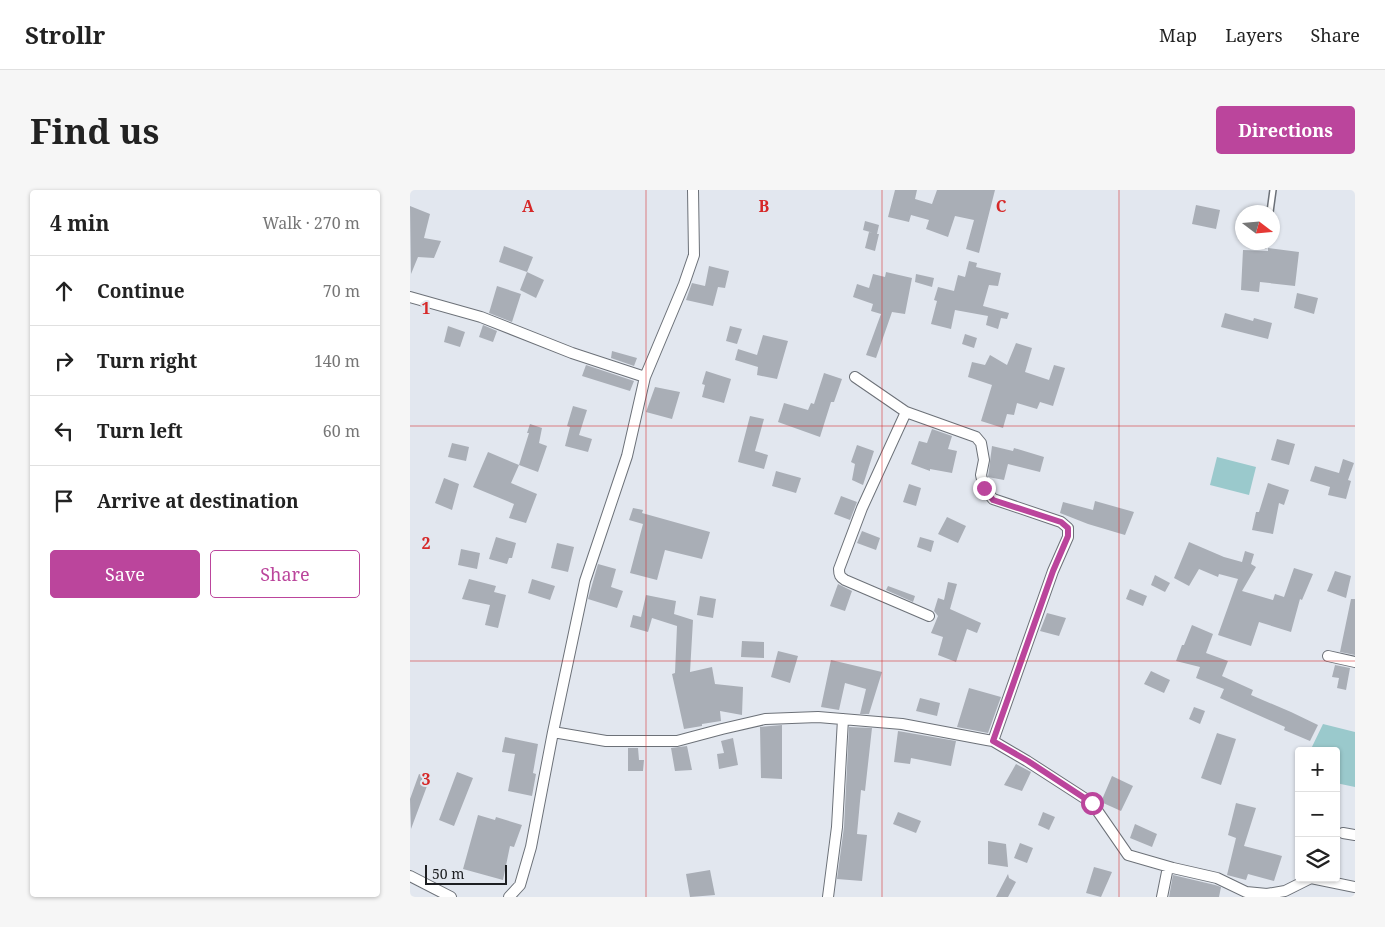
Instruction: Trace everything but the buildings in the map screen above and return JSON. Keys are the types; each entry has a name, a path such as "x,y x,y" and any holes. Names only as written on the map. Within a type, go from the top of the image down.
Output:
{"street":[{"path":"509,897 520,885 531,847 585,581 627,456 646,377 694,255 693,190"},
{"path":"410,297 481,317 572,353 646,377"},
{"path":"855,377 906,412 976,437 981,443 984,460 981,475 984,488 993,500 1061,522 1068,528 1068,536 1044,596 993,741"},
{"path":"906,412 862,508 839,573 845,580 929,616"},
{"path":"1328,656 1355,662"},
{"path":"554,732 606,741 677,741 765,720 818,717 902,724 993,741 1028,761 1092,803 1128,855 1217,878 1246,892 1267,894 1286,891 1311,878 1355,887"},
{"path":"828,897 837,827 843,719"},
{"path":"1343,833 1355,835"},
{"path":"1162,897 1168,866"},
{"path":"410,876 451,897"}],"lane":[{"path":"1271,205 1273,190"}],"water":[{"path":"1217,457 1256,467 1249,495 1210,485"},
{"path":"1323,724 1355,732 1355,787 1340,784 1340,747 1312,747"}],"route":[{"path":"984,488 993,500 1061,522 1068,528 1068,536 1053,571 993,741 1028,761 1092,803"}]}
